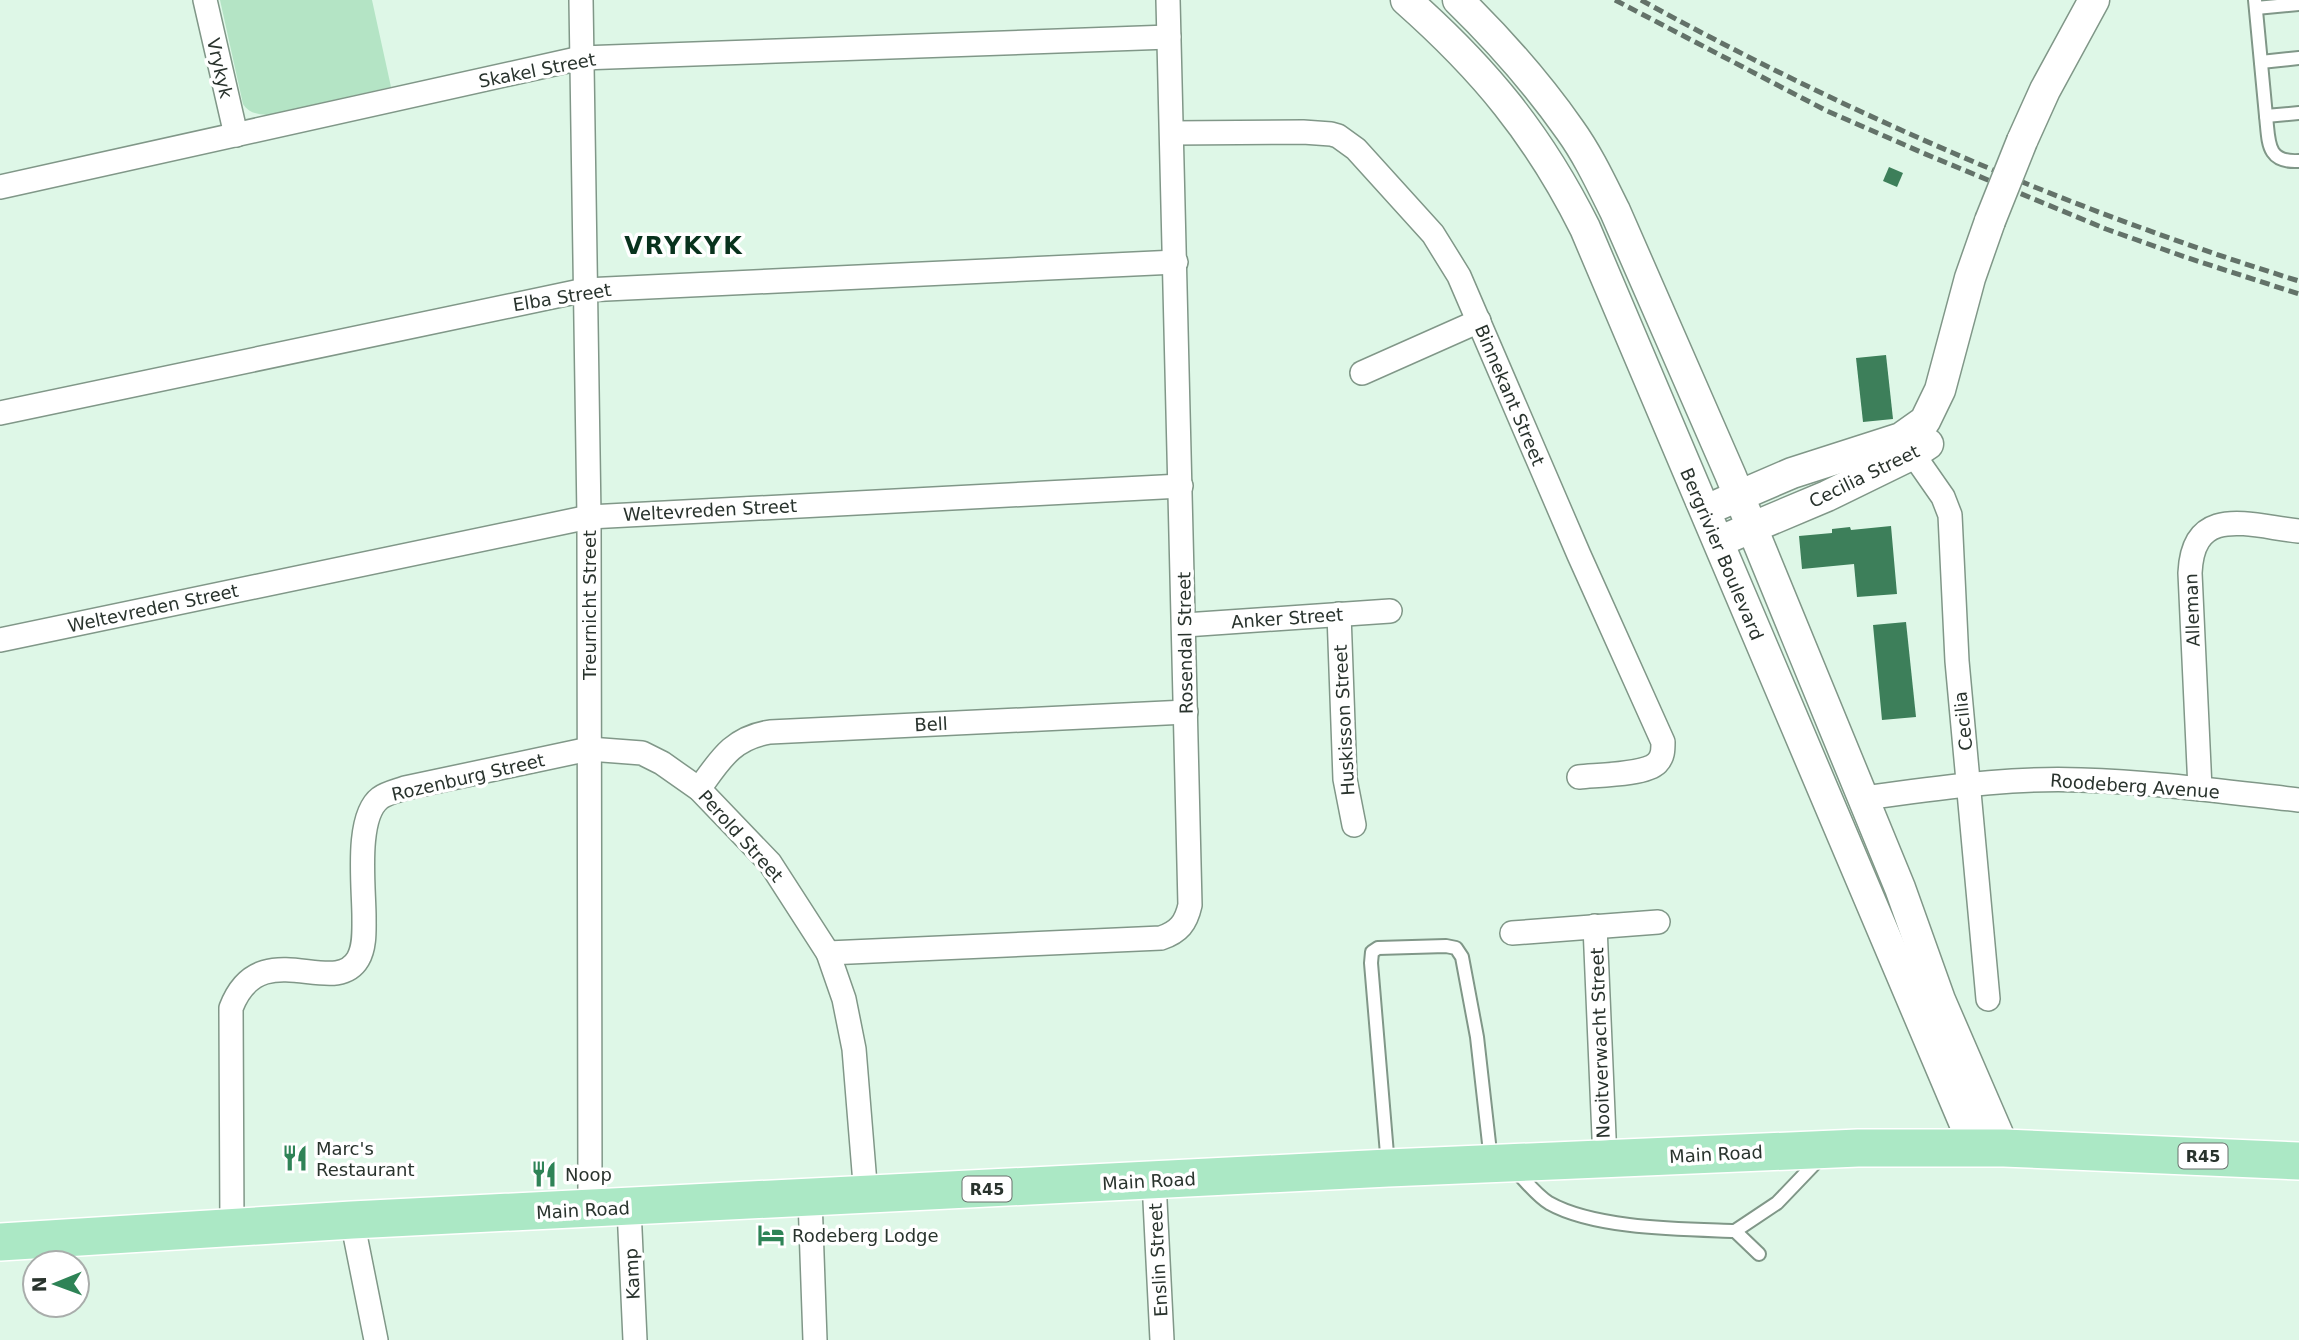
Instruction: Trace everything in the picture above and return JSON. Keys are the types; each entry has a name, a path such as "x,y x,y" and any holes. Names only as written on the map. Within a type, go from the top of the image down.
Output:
{"main road":[{"name":"Main Road","path":"0,1242 352,1220 1388,1168 1829,1149 1989,1148 2299,1161"}],"street":[{"name":"Vrykyk","path":"205,0 236,135"},
{"name":"Treurnicht Street","path":"580,0 589,517 590,1209"},
{"name":"Rosendal Street","path":"828,953 1161,938 1172,934 1187,919 1190,905 1185,625 1168,0"},
{"name":"Bergrivier Boulevard","path":"1406,0 1493,86 1548,159 1584,228 1703,511 1989,1148"},
{"name":"Bergrivier Boulevard","path":"1458,0 1494,37 1572,132 1594,168 1636,255 1900,888 1989,1148"},
{"name":"Cecilia Street","path":"1703,511 1781,477 1901,438 1925,421 1940,390 1970,278 2022,141 2045,90 2094,0"},
{"name":"Skakel Street","path":"0,187 582,58 1169,37"},
{"name":"Binnekant Street","path":"1172,133 1331,134 1347,141 1433,234 1459,276 1578,555 1663,742 1661,757 1651,767 1579,777"},
{"name":"Cecilia Street","path":"1717,542 1827,496 1913,454 1932,441 1944,427 1958,400 1988,230"},
{"name":"Elba Street","path":"0,413 585,289 1176,261"},
{"path":"1362,373 1479,321"},
{"name":"Cecilia","path":"1913,454 1943,496 1949,510 1957,661 1988,999"},
{"name":"Weltevreden Street","path":"0,640 589,517 1181,486"},
{"name":"Alleman","path":"2200,789 2190,573 2190,558 2195,542 2206,531 2227,523 2299,531"},
{"name":"Anker Street","path":"1185,625 1390,611"},
{"name":"Huskisson Street","path":"1339,614 1345,779 1354,825"},
{"name":"Bell","path":"699,789 722,758 742,740 770,732 1186,712"},
{"name":"Perold Street","path":"589,749 642,754 699,789 770,863 828,953 844,999 854,1049 866,1196"},
{"name":"Rozenburg Street","path":"232,1228 231,1008 237,990 262,972 338,972 358,960 364,930 363,832 372,807 380,798 405,788 589,749"},
{"name":"Roodeberg Avenue","path":"1863,798 1970,785 2081,780 2299,800"},
{"name":"Nooitverwacht Street","path":"1512,933 1658,922"},
{"name":"Nooitverwacht Street","path":"1595,926 1605,1160"},
{"name":"Enslin Street","path":"1154,1181 1162,1340"},
{"path":"810,1198 815,1340"},
{"name":"Kamp","path":"629,1208 635,1340"},
{"path":"352,1220 376,1340"}],"lane":[{"path":"2299,4 2255,4 2270,144 2274,155 2282,161 2299,162"},
{"path":"2261,62 2299,58"},
{"path":"2266,116 2299,113"},
{"path":"1388,1168 1371,963 1372,952 1378,948 1456,948 1462,957 1500,1165 1546,1201 1575,1216 1646,1226 1735,1231 1777,1203 1829,1149"},
{"path":"1735,1231 1759,1255"}],"green space":[{"path":"220,0 372,0 391,87 267,115 250,111 243,104"}],"building":[{"path":"1889,167 1903,173 1897,187 1883,181"},
{"path":"1886,355 1893,419 1863,422 1856,358"},
{"path":"1891,526 1897,594 1857,597 1854,564 1802,569 1799,536 1832,533 1832,529 1850,527 1851,530"},
{"path":"1906,622 1916,717 1882,720 1873,625"}],"railway":[{"path":"1615,0 1825,110 1923,153 2106,229 2299,294"},
{"path":"1641,0 1800,82 1962,157 2129,223 2299,281"}],"place":[{"name":"Marc's Restaurant","path":"295,1158"},
{"name":"Noop","path":"544,1174"},
{"name":"Rodeberg Lodge","path":"771,1235"}],"district":[{"name":"VRYKYK","path":"684,246"}]}
